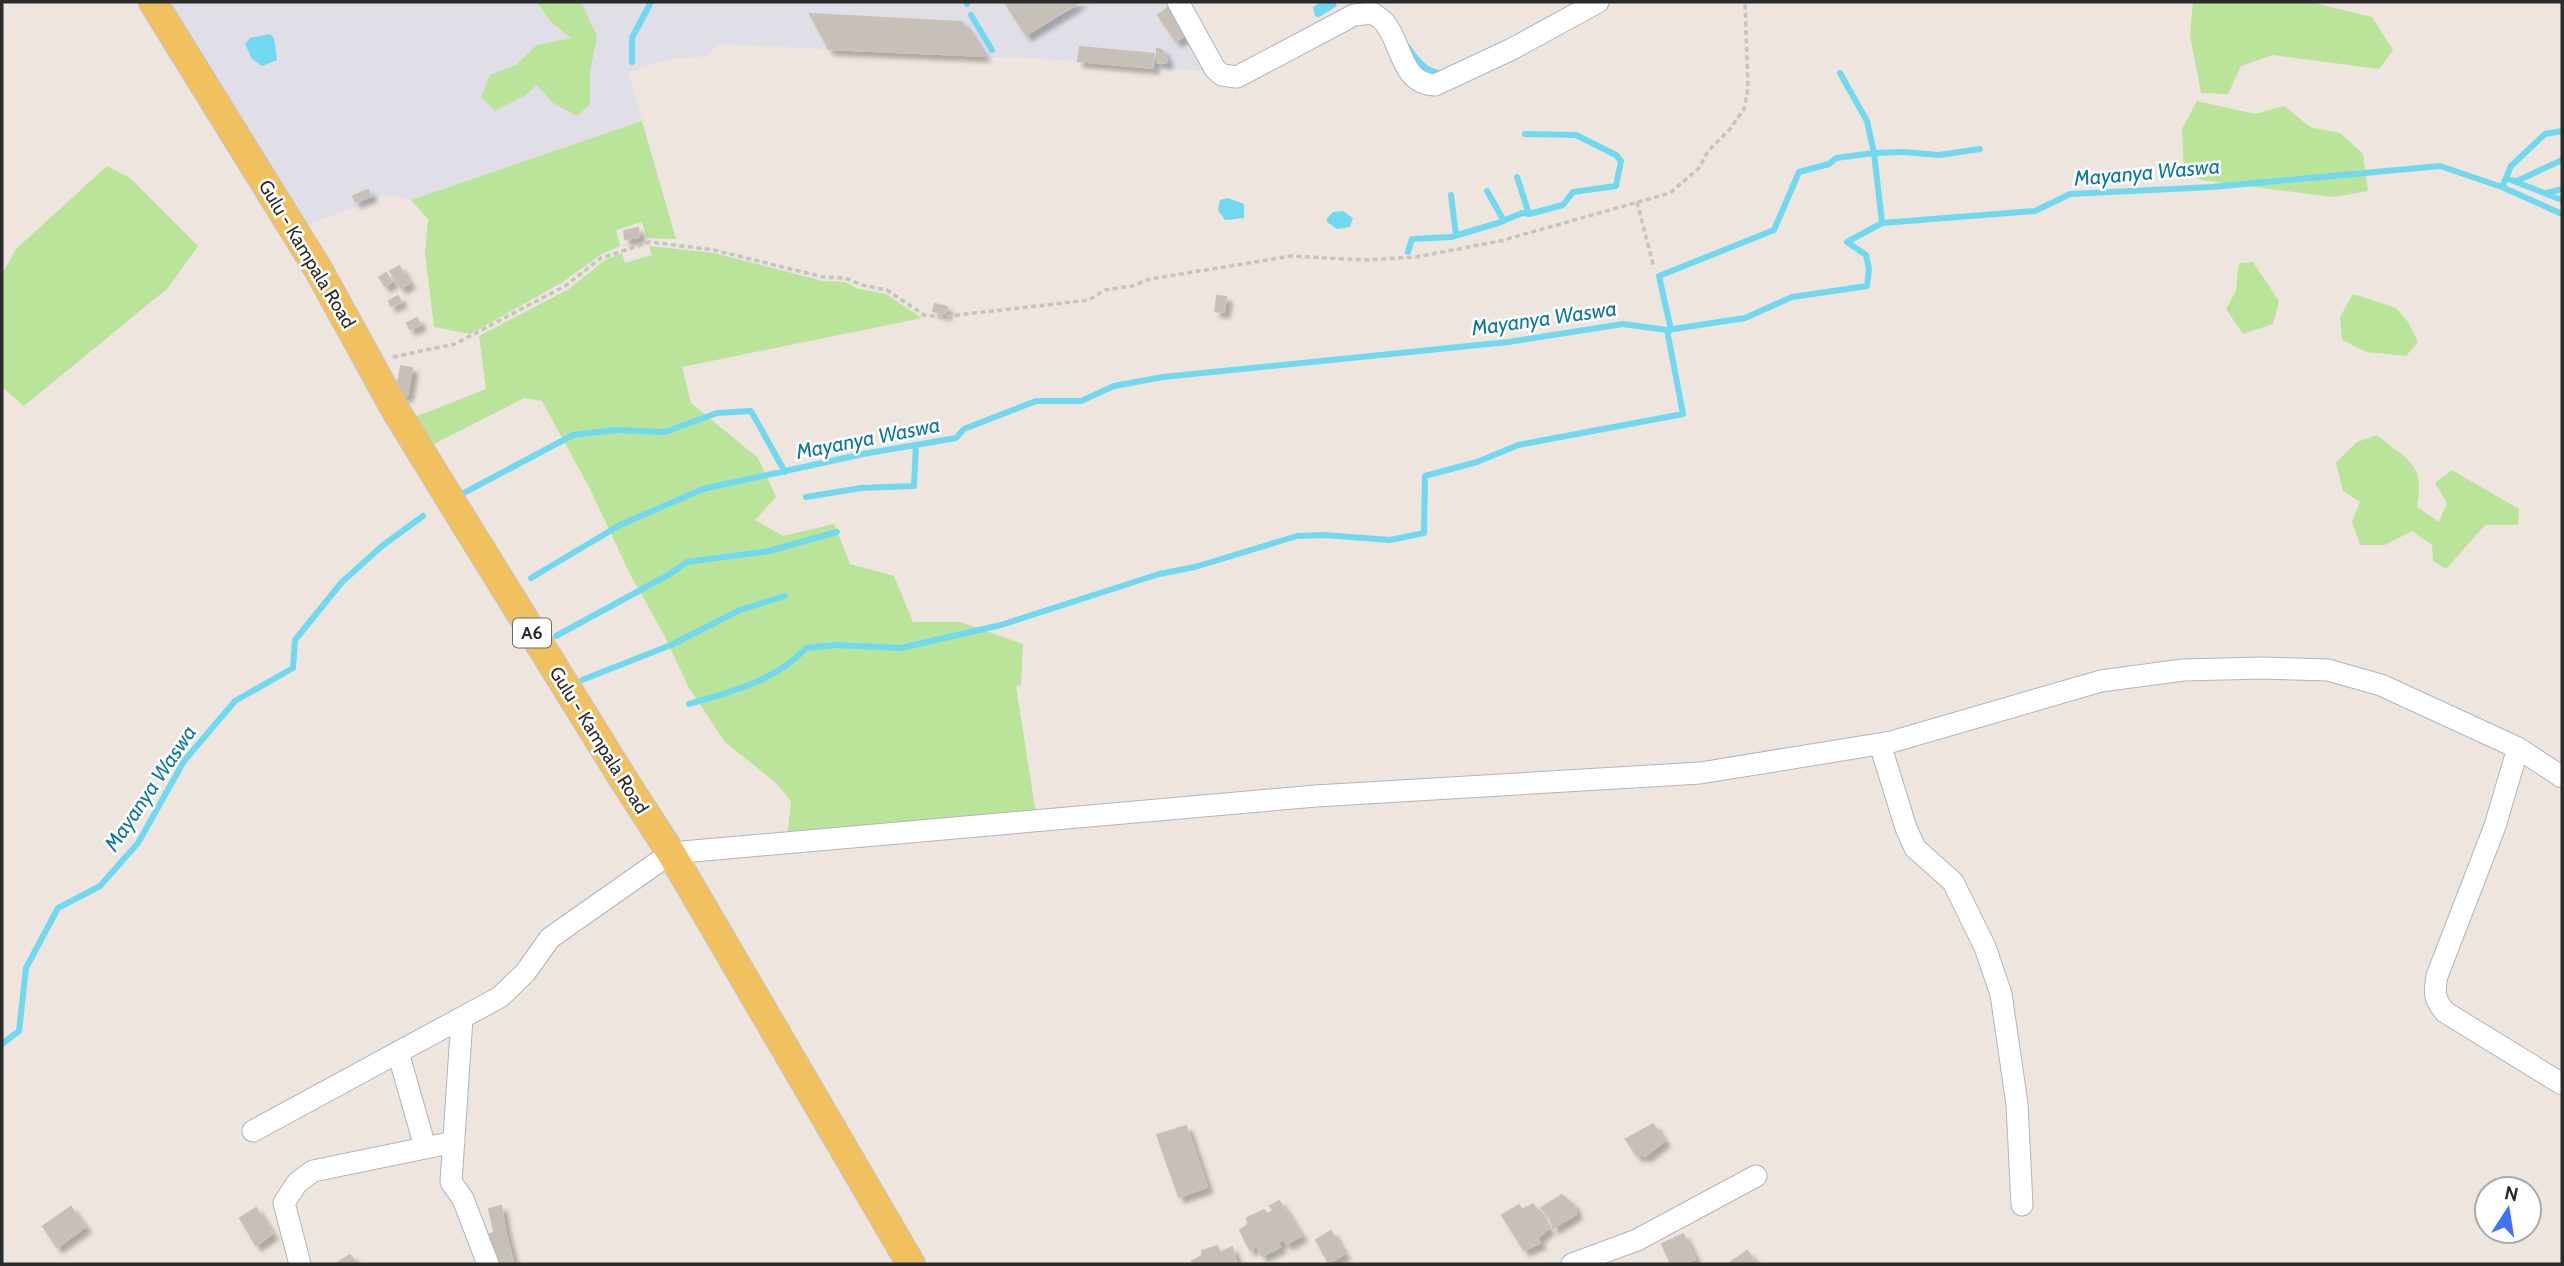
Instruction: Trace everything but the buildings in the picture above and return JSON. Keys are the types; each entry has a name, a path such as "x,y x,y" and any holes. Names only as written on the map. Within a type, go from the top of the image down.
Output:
{"main road":[{"name":"Gulu - Kampala Road","path":"153,2 318,269 396,411 626,785 671,853 911,1264"}],"street":[{"path":"1178,2 1215,69 1230,77 1237,77 1354,15 1372,13 1387,24 1405,65 1415,78 1427,85 1444,82 1598,2"},
{"path":"253,1131 500,997 525,973 550,938 671,853 1302,797 1700,773 1880,744 2101,681 2183,670 2328,670 2381,685 2518,748 2562,777"},
{"path":"1880,744 1906,828 1915,848 1953,882 1985,947 2001,994 2017,1104 2022,1205"},
{"path":"2518,748 2495,826 2434,990 2436,1002 2445,1012 2562,1084"},
{"path":"462,1018 451,1182 463,1199 488,1264"},
{"path":"398,1052 425,1147"},
{"path":"300,1264 284,1203 297,1184 313,1171 454,1142"},
{"path":"1572,1264 1637,1240 1756,1176"}],"path":[{"path":"370,362 455,344 565,286 601,258 650,242 714,250 823,277 845,278 887,290 925,315 940,317 1089,300 1105,290 1132,286 1150,279 1291,256 1364,260 1416,257 1500,241 1670,193 1699,168 1708,150 1730,129 1744,109 1748,88 1745,2"},
{"path":"1637,202 1654,268"}],"shaded area":[{"path":"154,2 1172,2 1210,71 1078,61 718,44 708,56 666,60 628,72 642,121 411,200 388,195 298,228"}],"green space":[{"path":"537,2 581,2 597,36 590,72 590,104 577,116 553,103 537,85 524,96 495,111 481,97 490,75 516,65 537,45 571,38 551,22"},
{"path":"2193,2 2310,2 2372,17 2393,50 2379,69 2273,55 2241,66 2228,94 2201,93 2190,35"},
{"path":"2197,101 2255,114 2284,106 2310,127 2340,133 2363,154 2368,191 2333,197 2201,180 2184,172 2182,129"},
{"path":"642,121 676,239 647,238 642,222 616,230 620,246 600,255 563,282 470,334 434,327 425,253 428,219 411,200"},
{"path":"107,166 130,178 198,246 168,288 24,406 2,387 2,274 16,249"},
{"path":"649,246 714,253 823,281 845,282 859,289 886,294 922,318 682,367 691,403 758,458 776,497 755,520 783,536 834,524 850,564 894,576 913,622 960,622 1023,644 1021,685 1016,686 1036,814 787,838 791,801 776,783 725,742 689,688 590,489 542,401 524,398 430,446 410,419 486,389 479,336 569,289 605,260 622,253 625,263 652,255"},
{"path":"2253,262 2279,301 2273,324 2243,334 2226,309 2236,291 2240,263"},
{"path":"2353,294 2396,308 2408,322 2418,342 2406,356 2366,352 2342,340 2340,317"},
{"path":"2377,435 2412,464 2419,481 2417,507 2439,522 2447,503 2435,483 2452,470 2519,509 2518,525 2485,525 2446,569 2433,561 2432,545 2412,531 2385,545 2360,545 2352,522 2360,502 2343,491 2336,463 2357,442"}],"water":[{"path":"1321,2 1335,2 1337,6 1319,17 1315,16 1313,7"},
{"path":"270,34 274,38 277,60 262,66 252,59 245,44 250,38"},
{"path":"1228,198 1244,204 1244,218 1225,220 1218,210 1220,200"},
{"path":"1343,211 1353,218 1350,227 1337,229 1327,222 1333,212"}],"waterway":[{"path":"632,62 632,38 651,2"},
{"path":"971,15 992,50"},
{"path":"1407,46 1426,68 1443,74"},
{"path":"1840,73 1867,121 1874,153 1882,223"},
{"path":"2502,187 2511,166 2545,134 2562,131"},
{"path":"1408,252 1412,239 1451,237 1522,213 1529,214 1563,205 1573,192 1616,186 1621,161 1616,155 1576,135 1525,134"},
{"path":"1671,330 1659,276 1774,230 1799,172 1829,164 1836,158 1874,153 1939,155 1980,149"},
{"path":"2517,181 2562,160"},
{"name":"Mayanya Waswa","path":"531,578 620,525 703,489 863,454 956,438 964,429 1036,401 1081,401 1114,386 1163,377 1508,342 1623,324 1667,330 1745,318 1792,297 1867,286 1869,269 1866,255 1847,242 1882,223 2035,211 2070,194 2212,187 2440,166 2502,187 2562,214"},
{"path":"1517,177 1529,214"},
{"path":"2506,178 2562,200"},
{"path":"2547,193 2562,189"},
{"path":"1487,191 1504,221"},
{"path":"1451,195 1456,235"},
{"path":"689,704 736,690 767,677 806,648 836,645 901,648 1001,625 1159,574 1195,567 1297,536 1324,535 1390,540 1424,533 1425,476 1477,462 1518,445 1683,414 1667,330"},
{"name":"Mayanya Waswa","path":"460,495 573,435 616,430 665,432 717,413 751,411 785,472"},
{"path":"806,497 861,488 914,486 916,445"},
{"name":"Mayanya Waswa","path":"2,1044 19,1031 26,968 58,908 100,886 138,843 184,761 235,701 293,668 295,640 342,582 382,546 423,516"},
{"path":"556,636 687,562 769,551 837,532"},
{"path":"582,680 671,645 740,610 785,596"}]}
